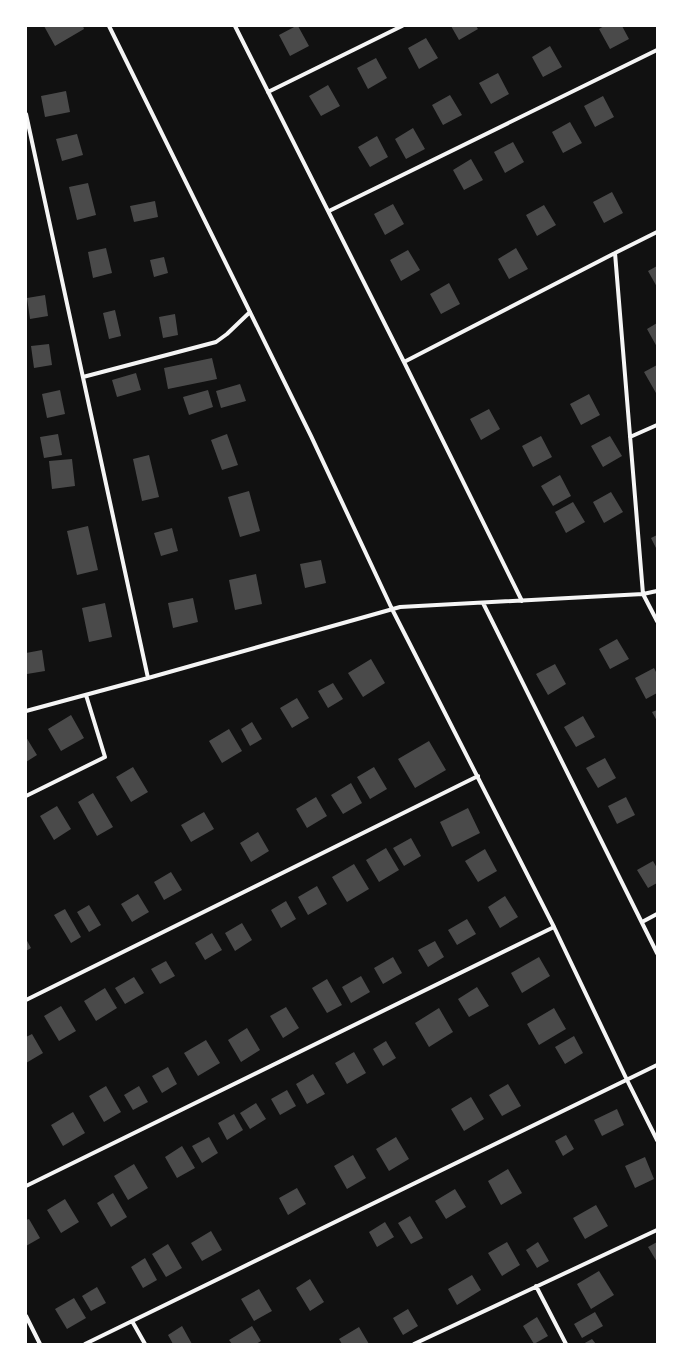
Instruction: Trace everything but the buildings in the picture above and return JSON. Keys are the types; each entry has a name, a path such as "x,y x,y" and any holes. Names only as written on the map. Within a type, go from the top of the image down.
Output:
{"street":[{"path":"109,26 311,436 392,609 554,927 657,1140"},
{"path":"234,26 329,212 522,601"},
{"path":"268,92 402,26"},
{"path":"329,212 657,50"},
{"path":"26,114 148,678"},
{"path":"404,362 657,232"},
{"path":"614,253 643,594 657,621"},
{"path":"83,377 216,342 227,334 250,312"},
{"path":"630,437 657,424"},
{"path":"26,711 400,607 643,594 657,591"},
{"path":"483,603 657,954"},
{"path":"26,796 105,757 86,695"},
{"path":"26,1000 478,776"},
{"path":"642,922 657,914"},
{"path":"26,1186 554,927"},
{"path":"85,1344 657,1065"},
{"path":"414,1344 657,1230"},
{"path":"536,1286 566,1344"},
{"path":"26,1316 40,1344"},
{"path":"132,1321 145,1344"}]}
